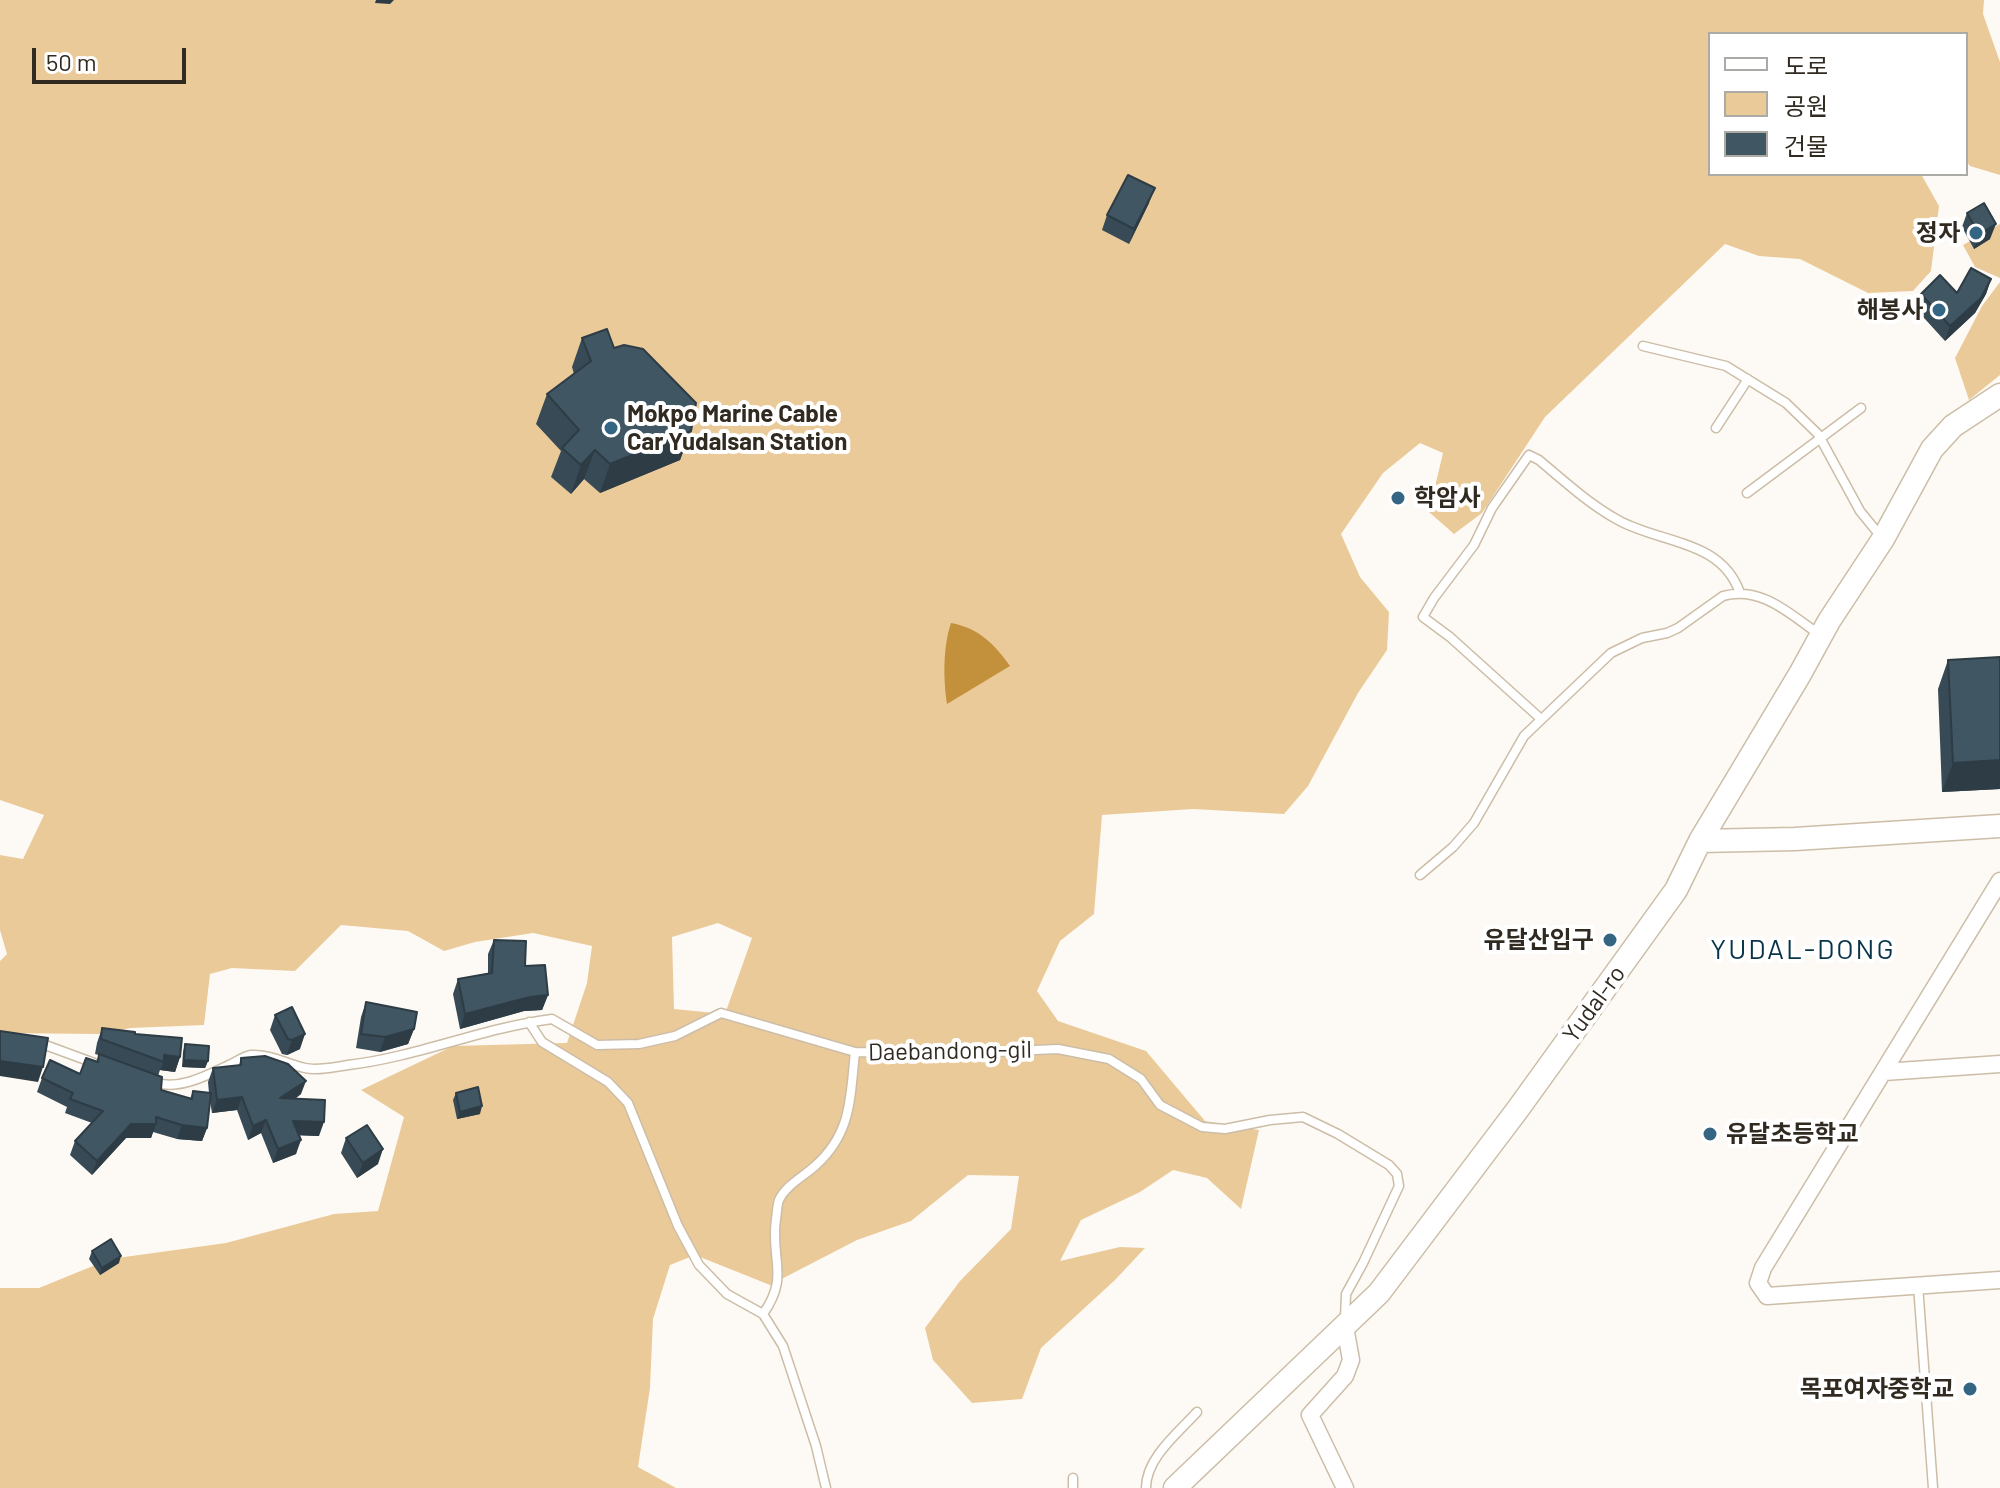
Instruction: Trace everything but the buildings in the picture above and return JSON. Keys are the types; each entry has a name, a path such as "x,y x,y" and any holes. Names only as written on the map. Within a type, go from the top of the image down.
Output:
{"street":[{"name":"Yudal-ro","path":"1175,1488 1379,1293 1518,1109 1676,890 1700,841 1852,583 1883,539 1932,449 1953,426 2000,395"},
{"path":"1700,841 1795,839 2000,826"},
{"path":"2000,881 1763,1268 1758,1283 1767,1296 2000,1280"},
{"path":"1884,1072 2000,1064"},
{"path":"1345,1327 1351,1360 1345,1376 1310,1415 1345,1488"}],"lane":[{"path":"1643,346 1726,366 1786,403 1820,439 1860,511 1883,539"},
{"path":"1716,428 1748,379"},
{"path":"1747,493 1861,408"},
{"path":"1541,719 1450,637 1423,617 1474,545 1492,508 1529,455 1621,522 1695,548 1716,559 1728,567 1740,593"},
{"path":"1420,875 1453,847 1474,823 1519,744 1611,653 1642,638 1667,633 1723,596 1740,593 1769,600 1821,635"},
{"name":"Daebandong-gil","path":"145,1079 164,1086 182,1083 216,1072 248,1055 269,1057 309,1069 351,1065 529,1022 554,1019 597,1045 639,1044 675,1036 721,1013 855,1052 942,1054 1058,1049 1109,1059 1141,1079 1160,1105 1202,1127 1225,1129 1303,1117 1338,1134 1389,1165 1397,1174 1399,1186 1346,1294 1345,1327"},
{"path":"529,1022 542,1042 608,1082 628,1103 678,1226 699,1265 727,1294 763,1314 783,1346 816,1446 826,1488"},
{"path":"37,1042 109,1067"},
{"path":"763,1314 777,1290 774,1229 779,1201 793,1183 838,1142 848,1116 855,1052"},
{"path":"1918,1284 1933,1488"},
{"path":"1146,1488 1146,1477 1154,1461 1197,1412"}],"green space":[{"path":"0,0 1984,0 1983,14 2000,62 2000,175 1968,164 1968,32 1708,32 1708,176 1922,176 1939,206 1931,271 1913,291 1868,293 1800,259 1759,256 1725,244 1545,417 1482,513 1454,534 1429,512 1443,453 1420,443 1383,473 1341,534 1360,577 1389,612 1387,650 1358,693 1308,786 1284,814 1193,809 1102,815 1094,914 1060,941 1037,991 1058,1021 1146,1051 1205,1121 1259,1130 1241,1209 1207,1178 1173,1170 1140,1192 1081,1220 1060,1261 1120,1247 1145,1248 1041,1348 1022,1399 972,1403 933,1360 925,1328 960,1281 1011,1229 1019,1176 968,1175 911,1221 857,1240 770,1285 695,1255 670,1265 653,1319 650,1388 638,1467 676,1488 0,1488 0,1288 39,1288 110,1259 226,1243 334,1214 378,1211 404,1117 361,1090 453,1046 567,1043 587,983 592,946 533,933 475,942 444,951 408,931 341,925 295,971 232,968 210,974 204,1025 131,1028 98,1034 0,1033 0,961 7,954 0,930 0,855 23,859 44,815 0,800","holes":["718,923 752,938 725,1014 674,1009 672,937"]},
{"path":"2000,224 2000,278 1975,267 1963,245"},
{"path":"2000,282 2000,375 1969,400 1955,358 1982,306"}],"shaded area":[{"path":"951,623 985,638 1010,666 947,704 944,663"}],"place":[{"name":"정자","path":"1976,233"},
{"name":"해봉사","path":"1939,310"},
{"name":"Mokpo Marine Cable Car Yudalsan Station","path":"611,428"},
{"name":"학암사","path":"1398,498"},
{"name":"유달산입구","path":"1610,940"},
{"name":"유달초등학교","path":"1710,1134"},
{"name":"목포여자중학교","path":"1970,1389"}],"district":[{"name":"YUDAL-DONG","path":"1803,950"}]}
